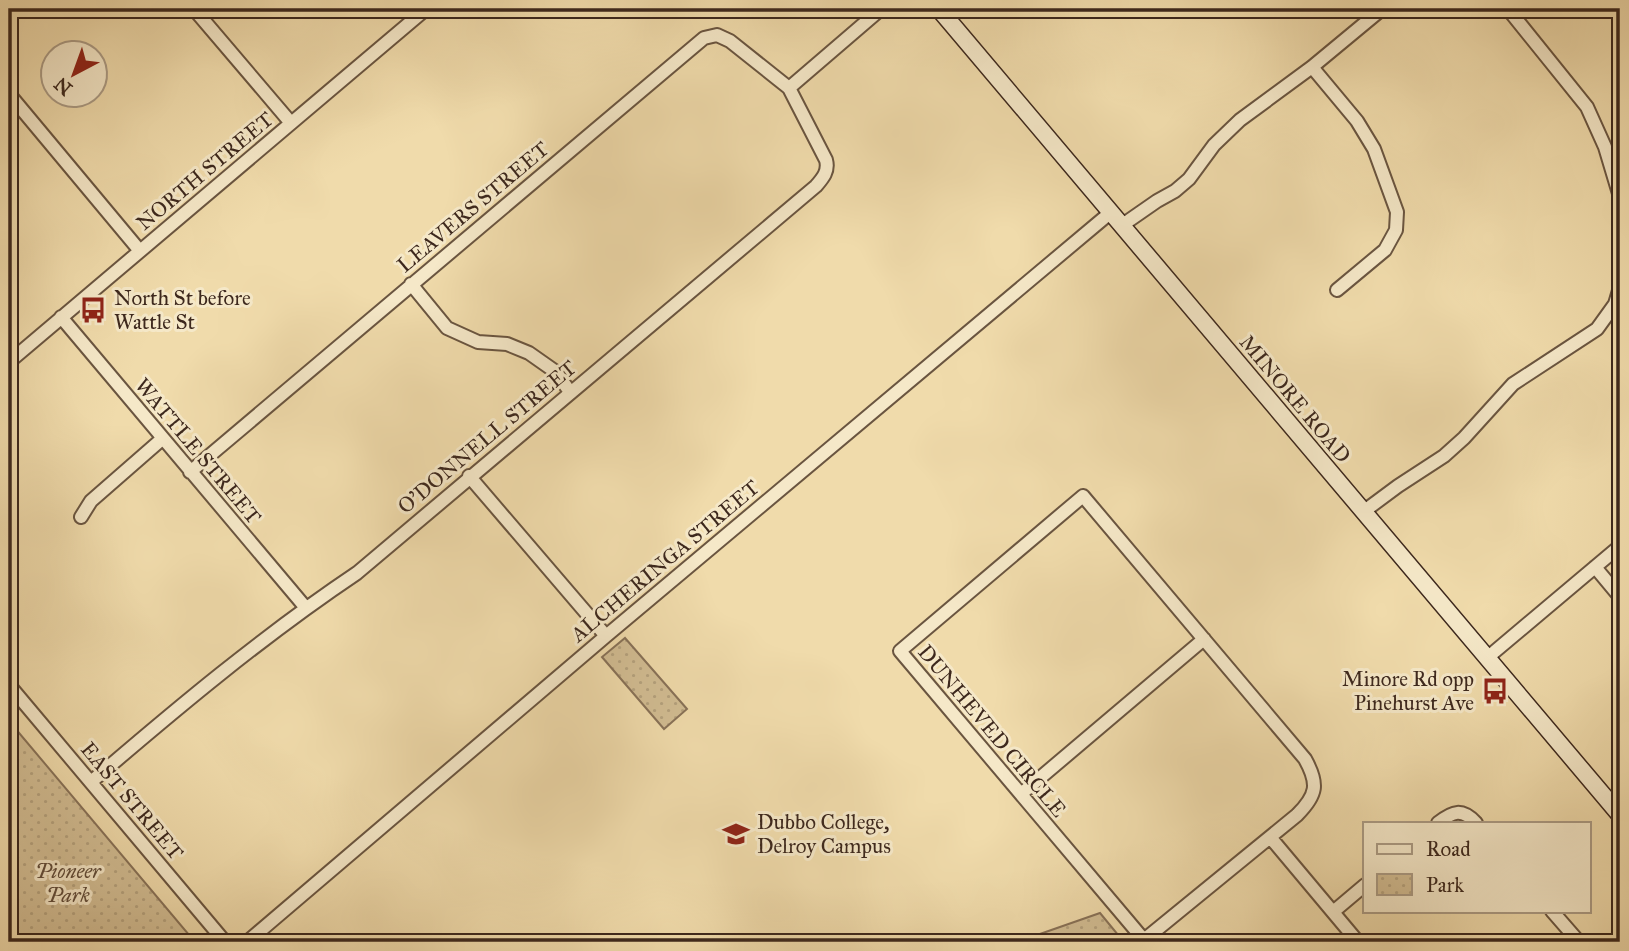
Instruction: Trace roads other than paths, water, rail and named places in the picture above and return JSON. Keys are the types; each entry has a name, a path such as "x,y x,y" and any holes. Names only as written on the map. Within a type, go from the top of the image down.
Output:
{"street":[{"path":"194,9 291,123"},
{"name":"NORTH STREET","path":"9,362 426,9"},
{"path":"789,88 881,9"},
{"name":"MINORE ROAD","path":"939,9 1620,815"},
{"path":"1121,226 1175,191 1189,179 1214,145 1240,120 1312,67 1382,9"},
{"path":"1508,9 1587,107 1605,147 1620,197"},
{"name":"LEAVERS STREET","path":"190,472 704,38 717,35 730,41 789,88"},
{"path":"1312,67 1357,121 1368,139 1397,212 1396,230 1385,250 1337,290"},
{"name":"O'DONNELL STREET","path":"91,782 170,714 306,608 357,573 821,180 828,167 827,160 789,88"},
{"path":"9,94 140,251"},
{"name":"ALCHERINGA STREET","path":"247,942 606,636 1111,213"},
{"path":"411,284 447,328 478,342 507,344 529,353 556,372 570,392"},
{"path":"1363,512 1444,456 1513,384 1597,328 1615,304 1620,287"},
{"name":"WATTLE STREET","path":"61,317 306,608"},
{"path":"81,517 91,501 162,439"},
{"path":"469,476 606,636"},
{"name":"DUNHEVED CIRCLE","path":"1083,496 1305,759 1315,780 1311,798 1297,815 1142,941 1021,794 900,651 1083,496"},
{"path":"1487,658 1620,546"},
{"path":"1595,567 1620,597"},
{"path":"1021,794 1204,639"},
{"name":"EAST STREET","path":"9,685 225,942"},
{"path":"1439,822 1459,811 1475,822"},
{"path":"1270,837 1358,942"},
{"path":"1333,912 1363,887"},
{"path":"1553,912 1577,942"}],"place":[{"name":"North St before Wattle St","path":"93,310"},
{"name":"Minore Rd opp Pinehurst Ave","path":"1495,691"},
{"name":"Dubbo College, Delroy Campus","path":"736,834"}],"park label":[{"name":"Pioneer Park","path":"68,883"}]}
